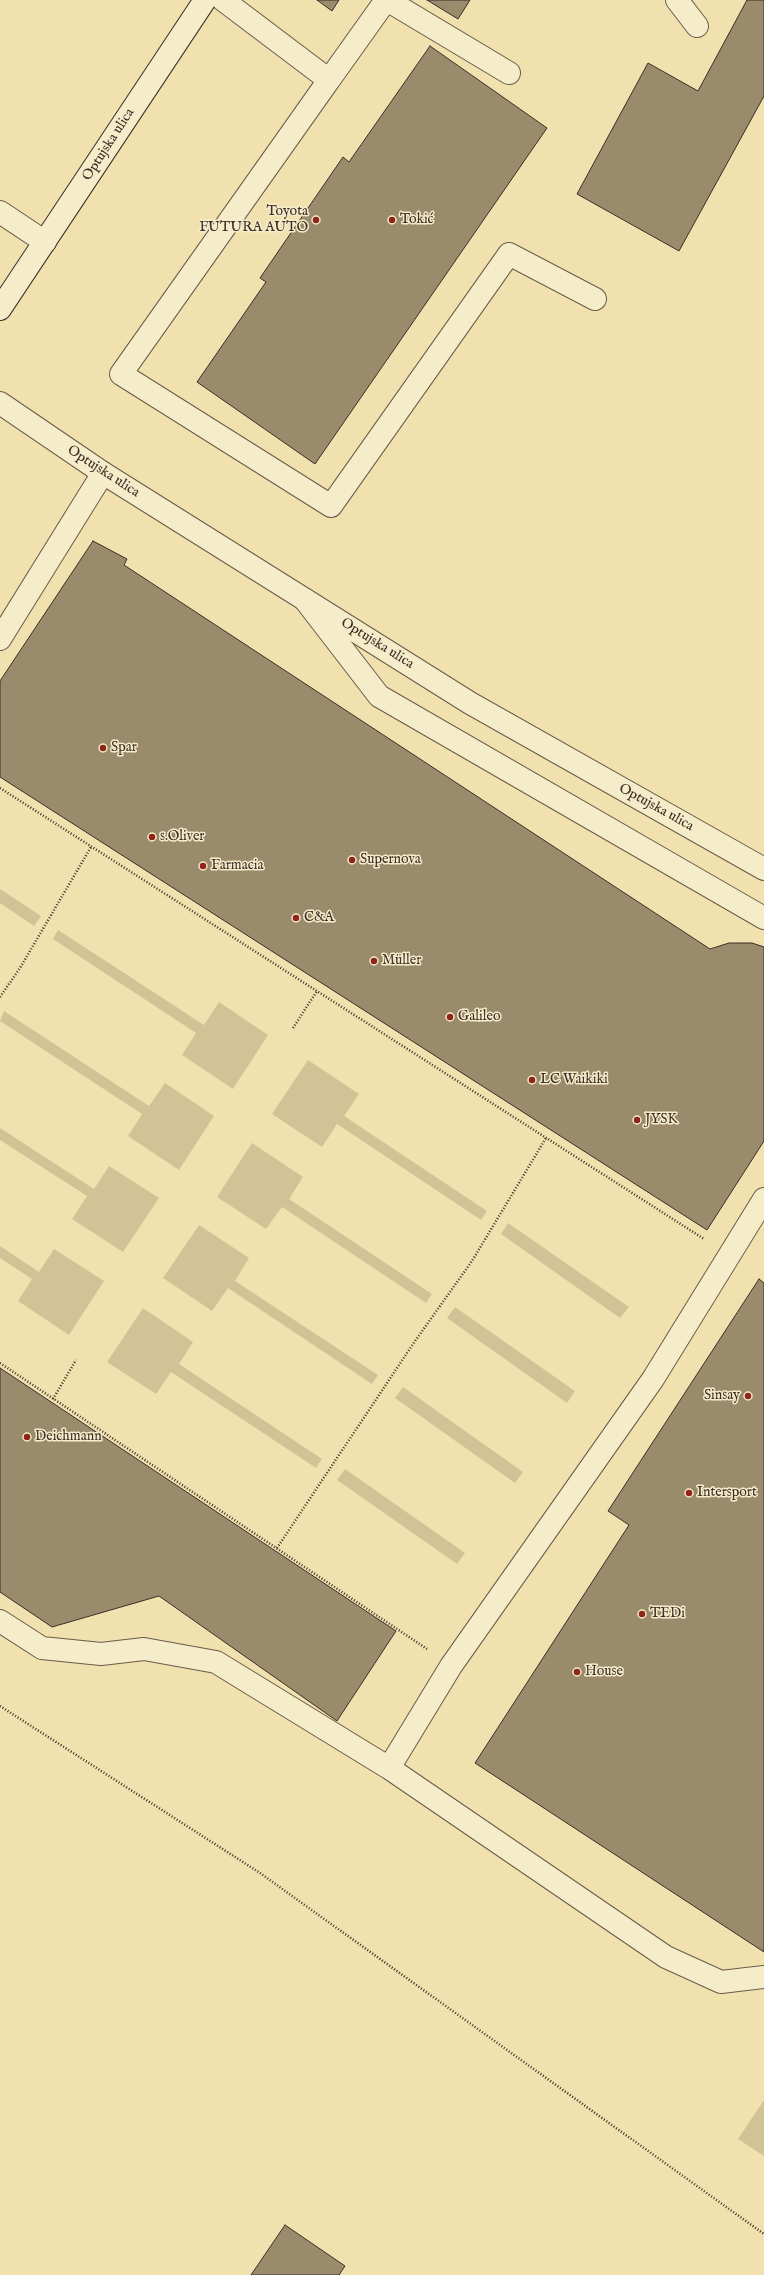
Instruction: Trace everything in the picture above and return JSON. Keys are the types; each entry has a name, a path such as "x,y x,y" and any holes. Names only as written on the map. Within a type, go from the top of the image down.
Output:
{"street":[{"name":"Optujska ulica","path":"0,309 205,0"},
{"path":"223,0 329,80"},
{"path":"509,73 387,0 121,374 331,506 509,254 595,299"},
{"path":"677,0 697,26"},
{"path":"0,212 45,242"},
{"name":"Optujska ulica","path":"0,403 103,473 470,703 764,869"},
{"path":"0,639 103,473"},
{"path":"303,598 379,696 764,918"},
{"path":"389,1768 451,1666 653,1379 764,1199"},
{"path":"0,1621 42,1648 101,1654 144,1648 216,1662 389,1768 666,1957 721,1982 764,1977"}],"path":[{"path":"0,788 729,1255"},
{"path":"0,997 20,968 91,847"},
{"path":"293,1028 317,991"},
{"path":"277,1548 413,1344 472,1261 546,1138"},
{"path":"53,1399 76,1360"},
{"path":"0,1363 451,1666"},
{"path":"0,1706 260,1873 764,2234"}],"shaded area":[{"path":"0,889 41,916 34,926 0,903"},
{"path":"58,930 204,1025 219,1002 268,1035 233,1089 182,1055 196,1033 53,939"},
{"path":"4,1011 149,1106 165,1083 214,1116 179,1170 128,1136 142,1114 0,1021"},
{"path":"308,1060 359,1094 344,1116 487,1211 481,1220 337,1124 322,1147 272,1114"},
{"path":"0,1128 94,1189 109,1166 159,1198 123,1252 72,1219 87,1196 0,1140"},
{"path":"252,1143 303,1177 289,1199 432,1294 426,1303 282,1207 266,1229 217,1197"},
{"path":"508,1223 629,1307 620,1318 501,1234"},
{"path":"199,1225 249,1258 235,1281 378,1375 372,1384 228,1288 212,1311 163,1278"},
{"path":"0,1246 39,1272 54,1249 104,1281 69,1335 18,1301 32,1279 0,1258"},
{"path":"455,1307 575,1391 567,1403 447,1318"},
{"path":"143,1308 193,1342 179,1364 322,1459 316,1468 171,1372 156,1394 107,1362"},
{"path":"403,1387 523,1472 515,1483 395,1398"},
{"path":"345,1469 465,1553 457,1564 337,1480"},
{"path":"764,2100 764,2156 738,2139"}],"building":[{"path":"317,0 339,0 332,11"},
{"path":"427,0 470,0 458,19"},
{"path":"747,0 764,0 764,96 679,251 577,194 648,63 698,91"},
{"name":"Tokić","path":"430,46 547,128 315,464 197,382 266,282 260,278 343,157 349,162"},
{"name":"Supernova","path":"93,541 127,559 124,565 710,949 729,943 752,943 764,947 764,1141 707,1230 0,777 0,681"},
{"path":"759,1279 764,1283 764,1952 475,1763 629,1525 608,1511"},
{"path":"0,1368 396,1631 337,1721 159,1596 52,1627 0,1592"},
{"path":"285,2225 345,2266 339,2275 251,2275"}],"place":[{"name":"Toyota FUTURA AUTO","path":"316,220"},
{"name":"Tokić","path":"392,220"},
{"name":"Spar","path":"103,748"},
{"name":"s.Oliver","path":"152,837"},
{"name":"Supernova","path":"352,860"},
{"name":"Farmacia","path":"203,866"},
{"name":"C&A","path":"296,918"},
{"name":"Müller","path":"374,961"},
{"name":"Galileo","path":"450,1017"},
{"name":"LC Waikiki","path":"532,1080"},
{"name":"JYSK","path":"637,1120"},
{"name":"Sinsay","path":"748,1396"},
{"name":"Deichmann","path":"27,1437"},
{"name":"Intersport","path":"689,1493"},
{"name":"TEDi","path":"642,1614"},
{"name":"House","path":"577,1672"}]}
